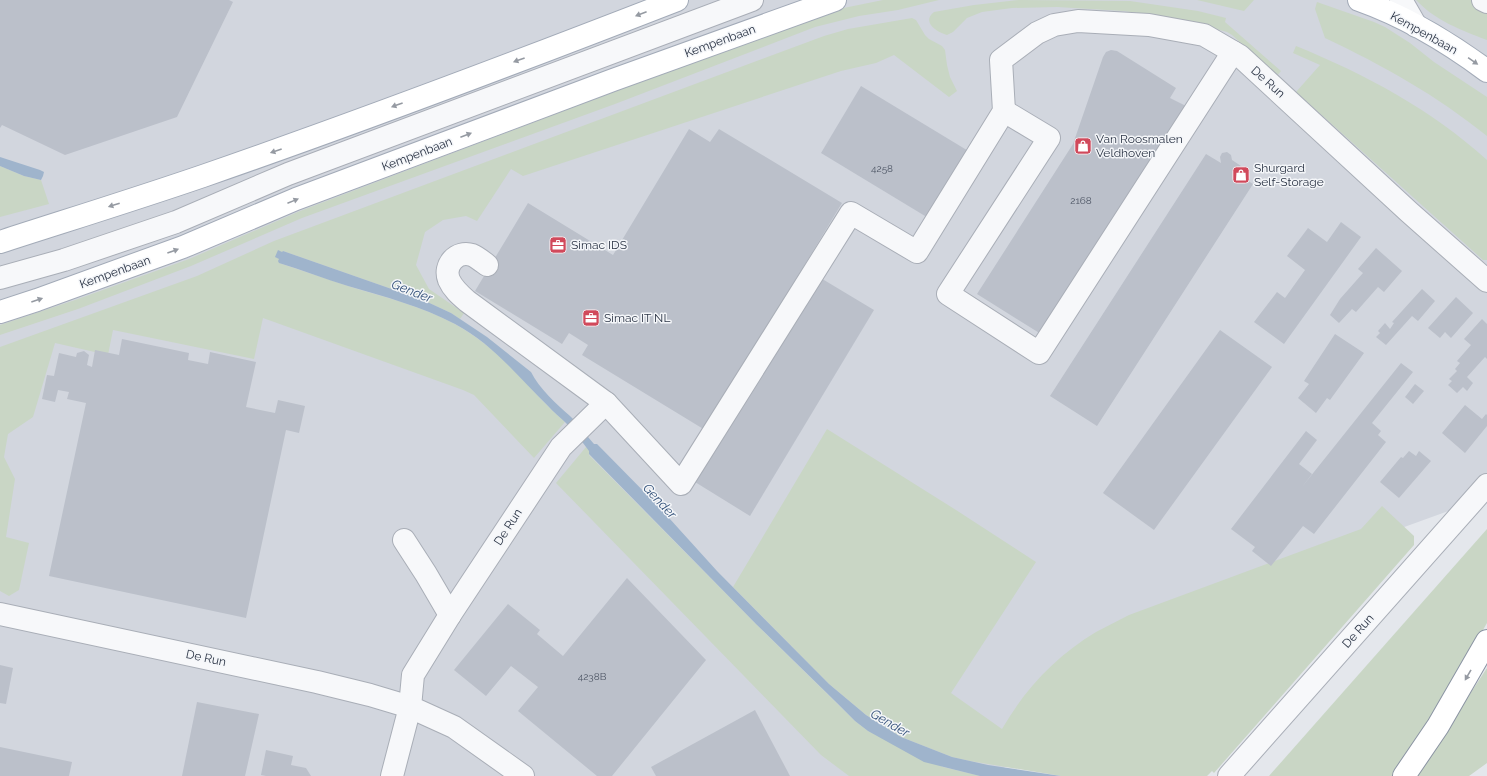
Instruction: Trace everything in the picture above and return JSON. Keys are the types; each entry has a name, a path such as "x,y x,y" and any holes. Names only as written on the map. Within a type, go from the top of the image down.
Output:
{"main road":[{"path":"0,242 201,177 593,33 677,0"},
{"name":"Kempenbaan","path":"0,312 183,247 304,196 606,82 835,0"},
{"name":"Kempenbaan","path":"1359,0 1373,5 1416,26 1471,59 1487,71"},
{"path":"1404,776 1438,726 1487,641"}],"street":[{"path":"0,278 64,260 176,222 288,174 752,0"},
{"path":"1401,0 1416,26"},
{"path":"1483,0 1487,2"},
{"name":"De Run","path":"1004,111 1001,60 1037,33 1054,25 1078,21 1149,25 1204,35 1240,56 1409,212 1487,281"},
{"path":"487,265 473,256 464,254 460,255 455,257 450,262 448,279 459,294 467,301 606,403 681,484 851,214 917,252 1004,111 1049,138 948,294 1039,353 1233,52"},
{"name":"De Run","path":"392,776 410,707 413,675 450,615 549,465 568,440 606,403"},
{"name":"De Run","path":"1229,776 1487,485"},
{"path":"404,540 450,615"},
{"name":"De Run","path":"0,614 370,694 410,707 454,727 523,776"}],"shaded area":[{"path":"0,0 1487,0 1487,497 1396,530 990,776 0,776"}],"green space":[{"path":"883,0 939,0 898,10 859,16 815,27 615,104 302,218 191,266 78,309 0,335 0,325 189,259 300,211 824,12"},
{"path":"1019,0 1130,1 1198,11 1226,18 1225,22 1281,71 1277,76 1227,32 1182,20 1146,14 1057,7 1012,8 982,12 967,18 953,32 947,35 935,29 930,23 929,19 934,12 974,5"},
{"path":"1197,0 1254,0 1244,11"},
{"path":"1416,0 1473,0 1487,9 1487,40 1440,19"},
{"path":"1317,2 1385,27 1487,97 1487,136 1429,94 1368,59 1325,38 1315,9"},
{"path":"912,18 916,20 929,39 942,46 945,50 950,77 957,91 949,97 894,55 876,63 841,71 523,176 511,169 477,221 466,216 443,220 425,232 416,265 429,289 464,313 460,319 451,313 423,300 283,251 279,263 416,307 460,327 487,345 510,366 565,422 534,458 474,395 263,318 254,359 113,330 108,355 55,343 33,417 8,434 4,457 15,479 6,537 29,543 19,590 9,596 0,591 0,347 197,276 274,241 824,36 848,29"},
{"path":"1296,46 1372,81 1421,109 1466,142 1487,160 1487,260 1483,260 1296,92 1320,65 1293,53"},
{"path":"0,166 24,176 41,180 49,204 0,217"},
{"path":"827,429 1036,562 951,693 1002,729 1031,687 1055,663 1081,641 1129,615 1361,529 1382,506 1414,536 1414,545 1214,773 1212,771 1207,776 1061,776 970,761 952,757 901,737 866,715 829,684 733,587"},
{"path":"586,447 590,451 589,455 756,624 855,721 868,731 943,767 981,776 849,776 821,755 556,483"},
{"path":"1487,529 1487,623 1433,716 1394,776 1269,776"},
{"path":"1487,668 1487,763 1469,776 1414,776 1445,732"}],"water":[{"path":"0,157 44,172 41,180 24,176 0,166"},
{"path":"278,250 423,300 451,313 487,337 531,372 538,384 548,396 573,419 594,444 597,444 660,508 717,571 829,684 866,715 901,737 952,757 988,765 1061,776 980,776 924,762 868,731 855,721 756,624 589,454 589,451 566,423 481,341 455,324 429,312 403,302 279,263 279,259 275,257"}],"building":[{"path":"0,0 229,0 233,2 177,117 65,155 2,125 0,128"},
{"path":"1111,50 1117,51 1176,88 1170,98 1186,106 1041,334 977,294 1073,144 1103,57 1106,52"},
{"path":"861,86 970,152 930,219 821,153"},
{"path":"689,129 710,142 719,129 842,203 705,430 582,355 588,345 569,333 562,344 475,291 528,203 613,255"},
{"path":"1227,152 1231,155 1232,160 1250,172 1245,179 1253,184 1097,426 1050,396 1206,154 1221,163 1220,157 1222,153"},
{"path":"1341,222 1361,237 1284,344 1254,322 1277,292 1285,298 1305,270 1287,256 1308,228 1327,242"},
{"path":"1376,248 1402,271 1384,292 1378,287 1356,312 1352,309 1339,323 1330,315 1340,299 1363,273 1358,269"},
{"path":"819,277 874,310 750,516 695,482"},
{"path":"1422,289 1435,301 1418,321 1412,316 1386,345 1376,337 1380,333 1378,331 1385,323 1390,329 1394,323 1392,322"},
{"path":"1456,297 1473,313 1451,338 1445,332 1440,338 1428,328"},
{"path":"1482,319 1487,324 1487,359 1485,357 1467,377 1473,383 1467,391 1463,387 1457,393 1448,385 1452,381 1449,379 1457,371 1455,369 1460,363 1457,361 1471,345 1464,339"},
{"path":"1220,330 1272,367 1154,530 1103,493"},
{"path":"1335,334 1364,353 1330,400 1327,398 1316,413 1298,398 1309,384 1304,381"},
{"path":"122,339 189,353 188,360 208,364 210,352 256,362 246,407 275,413 278,400 305,406 299,433 286,430 246,618 49,576 86,403 67,399 69,392 58,390 55,402 42,399 47,375 54,376 59,353 76,357 77,353 84,351 89,355 87,365 92,367 95,350 119,355"},
{"path":"1401,363 1413,372 1372,423 1381,431 1378,435 1386,442 1314,534 1303,526 1271,566 1252,551 1255,547 1231,529 1306,431 1317,440 1299,464 1312,474 1302,487"},
{"path":"1415,384 1424,391 1413,404 1405,397"},
{"path":"1465,405 1482,419 1486,414 1487,426 1465,453 1442,433"},
{"path":"1409,451 1416,456 1419,451 1431,461 1399,498 1380,482 1401,457 1403,458"},
{"path":"627,578 706,660 612,776 597,776 518,711 538,687 511,666 486,696 454,670 508,604 540,630 537,634 563,656"},
{"path":"0,665 13,668 6,704 0,703"},
{"path":"197,702 259,714 245,776 182,776"},
{"path":"755,710 790,776 656,776 651,767"},
{"path":"0,747 72,762 69,776 0,776"},
{"path":"266,750 293,756 291,765 306,768 311,776 261,775"}],"place":[{"name":"Van Roosmalen Veldhoven","path":"1083,146"},
{"name":"Shurgard Self-Storage","path":"1241,175"},
{"name":"Simac IDS","path":"558,245"},
{"name":"Simac IT NL","path":"591,318"}],"water label":[{"name":"Gender","path":"412,291"},
{"name":"Gender","path":"660,501"},
{"name":"Gender","path":"890,723"}]}
